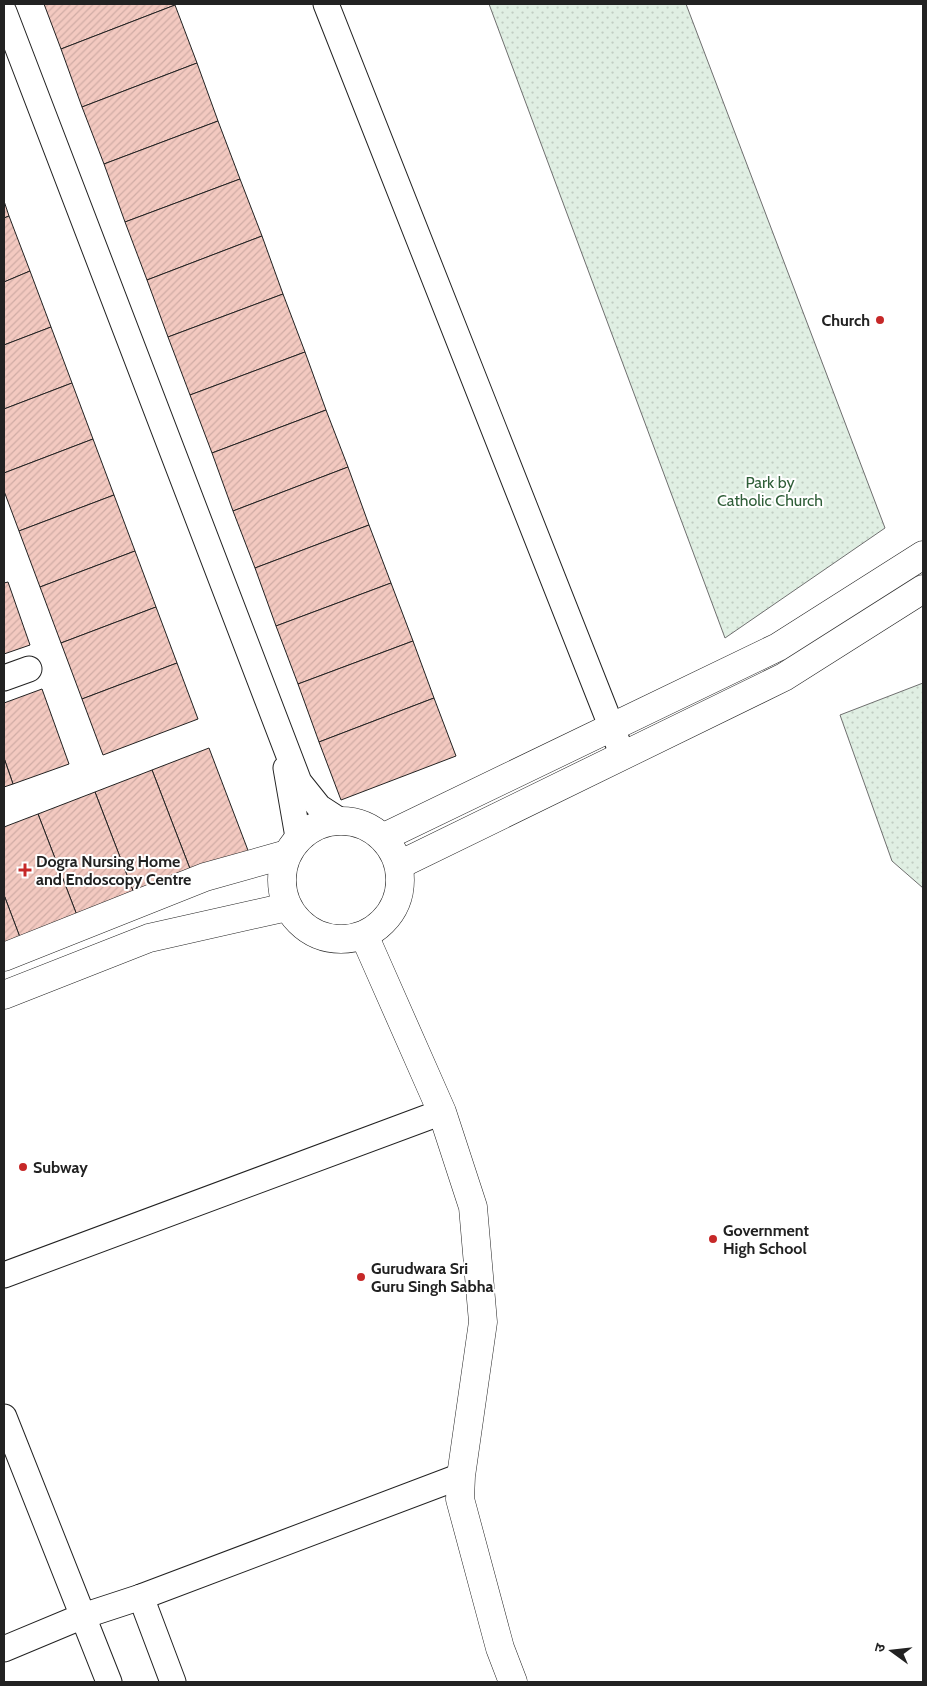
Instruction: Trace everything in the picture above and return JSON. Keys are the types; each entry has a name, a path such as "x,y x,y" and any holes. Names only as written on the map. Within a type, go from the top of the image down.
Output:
{"street":[{"path":"326,4 623,756"},
{"path":"4,12 299,782 319,807 338,820"},
{"path":"384,837 778,647 923,555"},
{"path":"399,865 784,677 923,589"},
{"path":"4,678 29,669"},
{"path":"4,957 205,877 293,845 315,826 338,820 363,824 384,837 393,850 399,865 400,886 394,907 382,923 364,935 340,940 317,935 297,920 287,906 282,890 281,873 293,845 280,736"},
{"path":"135,906 149,938"},
{"path":"4,995 149,938 287,906"},
{"path":"364,935 442,1112 472,1207 483,1322 461,1476 460,1499 500,1648 513,1682"},
{"path":"4,1274 442,1112"},
{"path":"4,1417 109,1682"},
{"path":"4,1649 83,1616 141,1597 461,1476"},
{"path":"141,1597 172,1682"}],"green space":[{"name":"Park by Catholic Church","path":"489,4 686,4 885,528 725,638"},
{"path":"923,683 923,888 892,861 840,715"}],"building":[{"path":"44,4 175,4 175,5 61,49"},
{"path":"175,5 197,63 82,107 61,49"},
{"path":"197,63 218,121 104,164 82,107"},
{"path":"218,121 240,179 125,222 104,164"},
{"path":"240,179 262,236 147,280 125,222"},
{"path":"4,201 9,216 4,218"},
{"path":"9,216 30,271 4,282 4,218"},
{"path":"262,236 283,294 168,337 147,280"},
{"path":"30,271 51,327 4,345 4,282"},
{"path":"283,294 305,352 190,395 168,337"},
{"path":"51,327 72,383 4,409 4,345"},
{"path":"305,352 326,410 212,453 190,395"},
{"path":"72,383 93,439 4,473 4,409"},
{"path":"326,410 348,467 233,511 212,453"},
{"path":"93,439 114,495 19,531 4,491 4,473"},
{"path":"348,467 369,525 255,568 233,511"},
{"path":"114,495 135,551 40,587 19,531"},
{"path":"369,525 391,583 276,626 255,568"},
{"path":"135,551 156,607 61,643 40,587"},
{"path":"8,582 30,645 4,654 4,583"},
{"path":"391,583 413,641 298,684 276,626"},
{"path":"156,607 177,663 82,699 61,643"},
{"path":"413,641 434,698 319,742 298,684"},
{"path":"177,663 198,719 103,755 82,699"},
{"path":"42,689 69,764 13,784 4,758 4,703"},
{"path":"434,698 456,756 341,800 319,742"},
{"path":"209,748 249,853 192,874 152,770"},
{"path":"4,758 13,784 4,787"},
{"path":"152,770 192,874 135,896 95,792"},
{"path":"95,792 135,896 78,918 38,814"},
{"path":"38,814 78,918 21,940 4,895 4,827"},
{"path":"4,895 21,940 4,947"}],"place":[{"name":"Church","path":"880,320"},
{"name":"Dogra Nursing Home and Endoscopy Centre","path":"25,870"},
{"name":"Subway","path":"23,1167"},
{"name":"Government High School","path":"713,1239"},
{"name":"Gurudwara Sri Guru Singh Sabha","path":"361,1277"}]}
